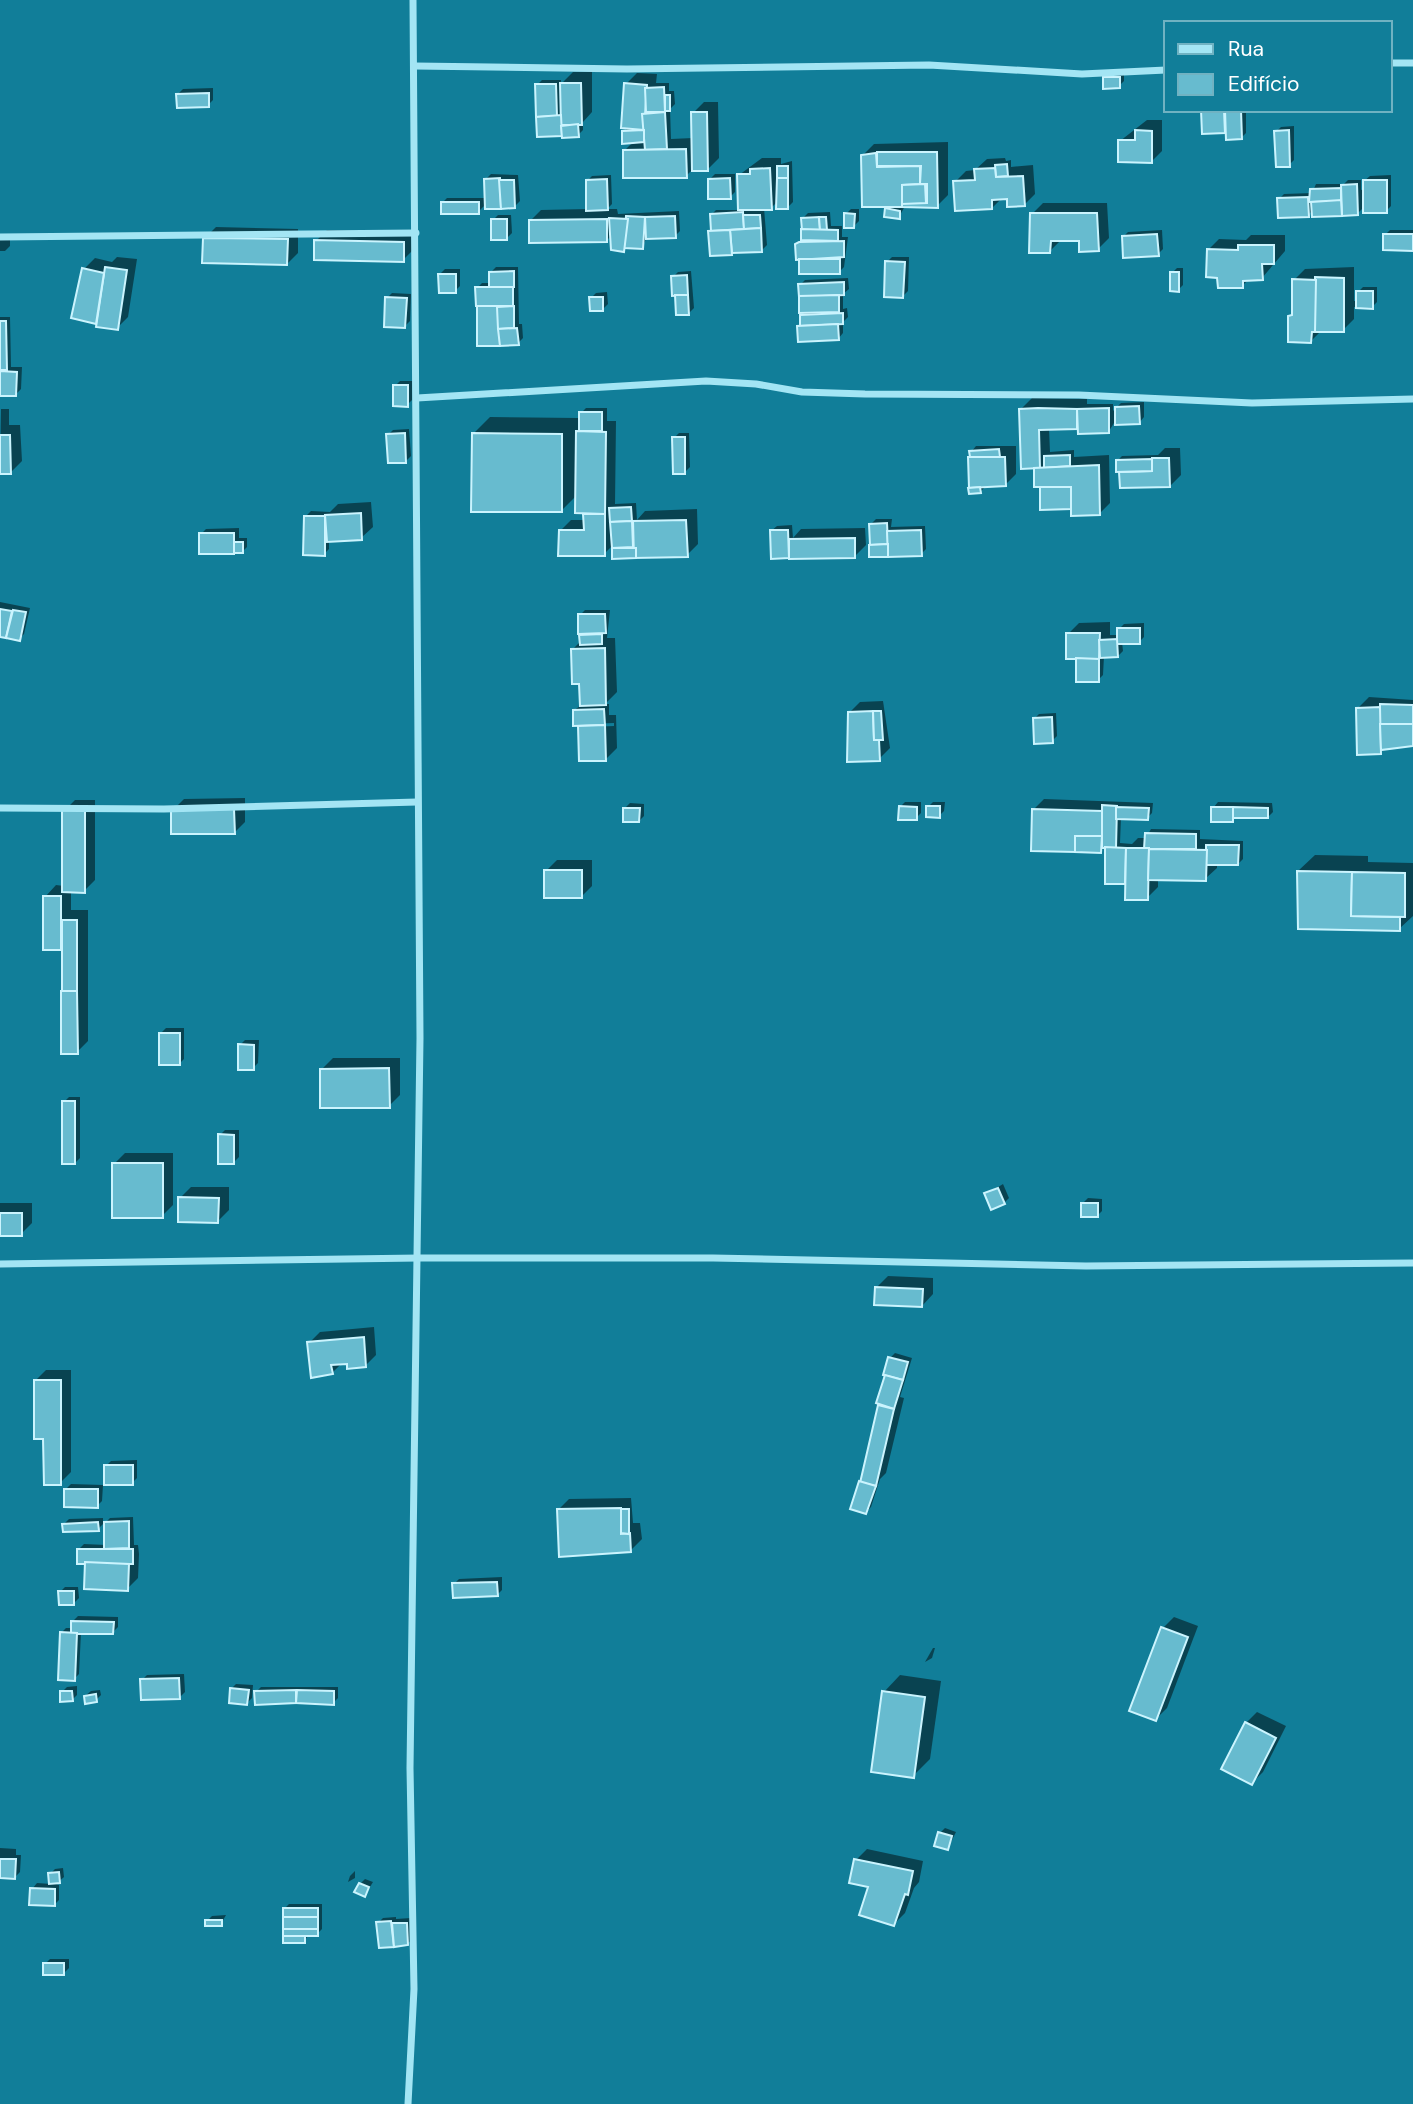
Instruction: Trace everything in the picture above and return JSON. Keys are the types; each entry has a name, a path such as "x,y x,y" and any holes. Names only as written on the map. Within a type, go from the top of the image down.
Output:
{"street":[{"path":"408,2104 414,1989 410,1768 419,1258 417,398 413,0"},
{"path":"1392,63 1413,63"},
{"path":"415,66 627,69 929,65 1082,74 1164,70"},
{"path":"0,237 415,233"},
{"path":"417,398 706,381 756,384 802,392 864,394 1079,395 1252,403 1413,399"},
{"path":"0,808 164,808 417,802"},
{"path":"0,1264 419,1258 713,1258 1086,1266 1413,1263"}],"building":[{"path":"1103,77 1120,77 1120,88 1103,89"},
{"path":"560,83 581,83 582,125 561,125"},
{"path":"624,83 647,85 644,130 621,128"},
{"path":"535,84 556,84 557,116 536,117"},
{"path":"664,87 665,112 646,112 645,88"},
{"path":"209,93 209,107 177,108 176,94"},
{"path":"665,95 670,95 670,111 665,111"},
{"path":"665,112 667,149 645,150 642,114"},
{"path":"691,112 707,112 708,171 692,171"},
{"path":"1201,112 1224,112 1225,133 1202,134"},
{"path":"1225,112 1241,112 1242,139 1226,140"},
{"path":"561,115 562,136 537,137 536,117"},
{"path":"578,124 579,137 562,138 561,126"},
{"path":"644,130 644,142 622,144 622,131"},
{"path":"1135,130 1152,131 1152,163 1118,162 1118,140 1135,140"},
{"path":"1289,130 1290,167 1276,167 1274,131"},
{"path":"686,149 687,178 623,178 623,150"},
{"path":"877,152 937,152 938,208 902,207 902,203 927,203 927,184 920,184 921,166 877,166"},
{"path":"876,153 877,167 920,166 920,184 902,185 902,207 862,207 861,155"},
{"path":"1007,164 1008,176 996,177 995,165"},
{"path":"777,166 788,166 788,178 777,178"},
{"path":"770,168 772,210 738,210 737,174 750,174 750,169"},
{"path":"995,168 996,177 1023,176 1025,206 1007,207 1007,199 992,200 992,209 955,211 953,181 975,180 974,169"},
{"path":"500,178 501,209 485,209 484,179"},
{"path":"730,178 731,199 708,199 708,179"},
{"path":"777,178 788,178 788,209 776,209"},
{"path":"607,179 608,210 586,211 586,180"},
{"path":"499,180 514,180 515,208 501,209"},
{"path":"1363,180 1387,180 1387,213 1363,213"},
{"path":"925,184 926,203 902,204 902,185"},
{"path":"1357,184 1358,215 1342,216 1341,185"},
{"path":"1341,188 1341,201 1309,202 1310,189"},
{"path":"1308,197 1309,217 1278,218 1277,198"},
{"path":"1341,200 1342,216 1312,217 1311,202"},
{"path":"441,202 479,202 479,214 441,214"},
{"path":"885,208 900,211 900,219 884,217"},
{"path":"743,212 744,229 711,231 710,214"},
{"path":"844,213 855,214 854,228 844,228"},
{"path":"1030,213 1097,213 1099,251 1079,252 1079,241 1051,241 1050,253 1029,253"},
{"path":"743,215 760,215 761,228 744,229"},
{"path":"626,216 645,217 643,249 624,248"},
{"path":"675,216 676,238 646,239 645,217"},
{"path":"819,217 820,230 802,231 801,218"},
{"path":"819,217 826,217 827,230 820,230"},
{"path":"609,218 628,219 624,252 611,250"},
{"path":"491,219 507,219 507,240 491,240"},
{"path":"607,219 607,242 529,243 529,220"},
{"path":"761,228 762,252 732,253 730,230"},
{"path":"801,229 838,230 838,241 801,240"},
{"path":"730,230 732,255 710,256 708,231"},
{"path":"1157,234 1159,256 1123,258 1122,236"},
{"path":"1383,234 1413,234 1413,251 1383,250"},
{"path":"203,238 288,239 287,265 202,263"},
{"path":"314,240 404,242 404,262 314,260"},
{"path":"844,241 844,257 796,260 795,244 799,242"},
{"path":"1238,245 1274,245 1274,264 1262,264 1263,280 1243,281 1243,288 1218,288 1217,278 1206,277 1207,249 1238,250"},
{"path":"799,259 840,259 840,274 799,274"},
{"path":"885,261 905,262 903,298 884,297"},
{"path":"105,267 127,270 118,330 96,327"},
{"path":"82,268 104,273 96,324 71,318"},
{"path":"514,271 514,287 489,287 489,272"},
{"path":"1170,272 1179,272 1179,292 1170,291"},
{"path":"438,274 456,274 456,293 439,293"},
{"path":"687,275 688,295 672,296 671,276"},
{"path":"1315,277 1344,278 1344,332 1315,332"},
{"path":"1292,279 1316,280 1315,332 1312,332 1311,343 1288,342 1288,316 1292,315"},
{"path":"844,282 844,295 799,297 798,284"},
{"path":"475,287 513,287 513,306 476,306"},
{"path":"1356,291 1373,291 1373,309 1356,308"},
{"path":"675,295 688,295 689,315 676,315"},
{"path":"839,295 839,312 799,313 799,296"},
{"path":"385,297 407,298 405,328 384,327"},
{"path":"589,297 603,297 603,311 590,311"},
{"path":"477,306 499,306 500,346 477,346"},
{"path":"514,306 514,328 498,329 497,307"},
{"path":"843,313 843,324 800,326 800,315"},
{"path":"0,321 6,321 7,370 0,370"},
{"path":"838,324 839,340 798,342 797,326"},
{"path":"517,328 519,345 500,346 498,329"},
{"path":"0,371 17,372 16,396 0,396"},
{"path":"393,385 408,385 408,407 393,406"},
{"path":"1139,406 1140,424 1115,425 1115,407"},
{"path":"1109,408 1109,433 1078,434 1077,409"},
{"path":"1019,409 1077,409 1077,429 1039,430 1040,468 1021,469"},
{"path":"579,412 602,412 602,431 579,431"},
{"path":"576,431 606,432 605,514 575,513"},
{"path":"405,433 406,463 388,463 386,434"},
{"path":"472,433 562,434 562,512 471,512"},
{"path":"0,435 10,435 11,474 0,474"},
{"path":"672,437 685,437 685,474 673,474"},
{"path":"999,449 1000,457 970,457 969,451"},
{"path":"1070,455 1070,466 1044,468 1044,456"},
{"path":"968,457 1005,457 1006,486 969,488"},
{"path":"1152,458 1169,458 1170,487 1120,488 1119,472 1152,471"},
{"path":"1152,459 1152,471 1116,472 1116,460"},
{"path":"1099,465 1100,515 1071,516 1071,487 1034,487 1034,468"},
{"path":"980,487 981,493 969,494 968,488"},
{"path":"1040,487 1071,487 1071,509 1040,510"},
{"path":"631,507 632,521 610,522 609,508"},
{"path":"361,513 362,540 327,542 325,515"},
{"path":"583,514 605,514 605,556 558,556 559,530 584,530"},
{"path":"304,516 325,516 325,556 303,555"},
{"path":"686,520 688,557 634,558 633,521"},
{"path":"632,521 633,547 612,548 610,522"},
{"path":"887,523 888,544 870,545 869,524"},
{"path":"770,530 788,530 789,558 771,559"},
{"path":"921,530 922,556 888,557 887,531"},
{"path":"199,533 234,533 234,554 199,554"},
{"path":"855,538 855,558 789,559 789,539"},
{"path":"234,542 243,542 243,553 234,553"},
{"path":"888,544 888,557 869,557 869,545"},
{"path":"612,548 636,548 636,558 612,559"},
{"path":"0,609 12,611 6,638 0,637"},
{"path":"13,610 26,612 20,641 6,638"},
{"path":"578,614 605,614 606,633 578,634"},
{"path":"1117,628 1140,628 1140,644 1117,644"},
{"path":"1066,633 1100,633 1099,659 1066,659"},
{"path":"602,634 602,644 580,645 579,635"},
{"path":"1117,639 1118,657 1100,658 1099,640"},
{"path":"605,648 606,705 580,706 579,684 572,684 571,649"},
{"path":"1076,658 1099,659 1099,682 1076,682"},
{"path":"1380,704 1413,705 1413,724 1380,724"},
{"path":"1380,707 1381,754 1357,755 1356,708"},
{"path":"604,709 605,725 573,726 573,710"},
{"path":"873,711 874,740 879,740 880,761 847,762 848,712"},
{"path":"873,711 881,711 883,740 874,740"},
{"path":"1052,717 1053,743 1034,744 1033,718"},
{"path":"1380,724 1413,724 1413,746 1381,750"},
{"path":"605,725 606,761 579,761 578,726"},
{"path":"1102,805 1117,806 1116,848 1102,848"},
{"path":"899,806 917,807 917,820 898,820"},
{"path":"926,806 940,806 940,818 926,817"},
{"path":"1116,807 1149,808 1148,820 1116,819"},
{"path":"1211,807 1233,807 1233,822 1211,822"},
{"path":"1233,807 1268,808 1268,818 1233,818"},
{"path":"623,808 640,808 639,822 623,822"},
{"path":"171,809 234,809 235,834 171,834"},
{"path":"1032,809 1102,811 1102,836 1075,836 1075,852 1031,851"},
{"path":"62,810 85,810 85,893 62,892"},
{"path":"1145,833 1196,834 1196,849 1144,849"},
{"path":"1075,836 1102,836 1101,853 1075,852"},
{"path":"1206,845 1239,845 1238,865 1206,865"},
{"path":"1105,847 1126,848 1125,884 1105,884"},
{"path":"1126,848 1149,848 1148,900 1125,900"},
{"path":"1149,849 1207,850 1206,881 1148,880"},
{"path":"544,870 582,870 582,898 544,898"},
{"path":"1297,871 1352,872 1351,916 1400,917 1400,931 1298,929"},
{"path":"1352,872 1405,873 1405,917 1351,916"},
{"path":"43,896 61,896 61,950 43,950"},
{"path":"62,920 77,920 77,991 62,991"},
{"path":"61,991 77,991 78,1054 61,1054"},
{"path":"159,1033 180,1033 180,1065 159,1065"},
{"path":"238,1044 254,1045 254,1070 238,1070"},
{"path":"389,1068 390,1108 320,1108 320,1069"},
{"path":"62,1101 75,1101 75,1164 62,1164"},
{"path":"218,1134 234,1135 234,1164 218,1164"},
{"path":"112,1163 163,1163 163,1218 112,1218"},
{"path":"998,1188 1005,1204 991,1210 984,1193"},
{"path":"178,1197 219,1198 218,1223 178,1222"},
{"path":"1081,1203 1098,1203 1098,1217 1081,1217"},
{"path":"0,1213 22,1213 22,1236 0,1236"},
{"path":"875,1287 923,1289 922,1307 874,1305"},
{"path":"364,1337 366,1367 347,1369 347,1364 331,1365 333,1374 311,1378 307,1342"},
{"path":"888,1357 908,1362 903,1380 883,1375"},
{"path":"885,1375 903,1380 894,1409 876,1403"},
{"path":"34,1380 61,1380 61,1485 44,1485 43,1439 34,1439"},
{"path":"878,1405 894,1409 876,1486 860,1483"},
{"path":"104,1465 133,1465 133,1485 104,1485"},
{"path":"859,1481 876,1486 866,1514 850,1509"},
{"path":"64,1489 98,1489 98,1508 64,1507"},
{"path":"621,1508 621,1534 630,1533 631,1552 559,1557 557,1509"},
{"path":"621,1509 629,1509 629,1534 621,1533"},
{"path":"129,1521 129,1548 104,1549 104,1522"},
{"path":"98,1522 99,1531 63,1532 62,1524"},
{"path":"77,1549 133,1549 133,1564 77,1564"},
{"path":"85,1562 129,1564 128,1591 84,1589"},
{"path":"497,1582 498,1596 453,1598 452,1583"},
{"path":"58,1591 74,1591 74,1605 59,1605"},
{"path":"71,1621 114,1622 113,1634 71,1634"},
{"path":"1161,1627 1188,1637 1156,1721 1129,1711"},
{"path":"60,1632 77,1633 75,1681 58,1680"},
{"path":"179,1678 180,1699 141,1700 140,1679"},
{"path":"230,1688 249,1690 247,1705 229,1703"},
{"path":"296,1690 296,1703 255,1705 254,1691"},
{"path":"297,1690 334,1691 334,1705 296,1703"},
{"path":"60,1691 72,1691 73,1701 60,1702"},
{"path":"882,1691 925,1697 914,1778 871,1772"},
{"path":"96,1694 97,1702 85,1704 84,1696"},
{"path":"1245,1722 1276,1738 1252,1785 1221,1769"},
{"path":"938,1832 952,1836 948,1850 934,1846"},
{"path":"0,1859 16,1859 15,1879 0,1878"},
{"path":"854,1859 913,1871 908,1895 905,1894 894,1926 859,1915 868,1887 849,1883"},
{"path":"59,1872 60,1883 49,1884 48,1873"},
{"path":"359,1883 369,1887 365,1897 354,1892"},
{"path":"30,1888 55,1889 55,1906 29,1905"},
{"path":"283,1908 318,1908 318,1917 283,1917"},
{"path":"283,1917 318,1917 318,1929 283,1929"},
{"path":"205,1920 222,1920 222,1926 205,1926"},
{"path":"391,1921 394,1947 379,1948 376,1922"},
{"path":"392,1923 407,1923 408,1945 394,1947"},
{"path":"283,1929 318,1929 318,1936 283,1936"},
{"path":"283,1936 305,1936 305,1943 283,1943"},
{"path":"43,1963 64,1963 64,1975 43,1975"}]}
